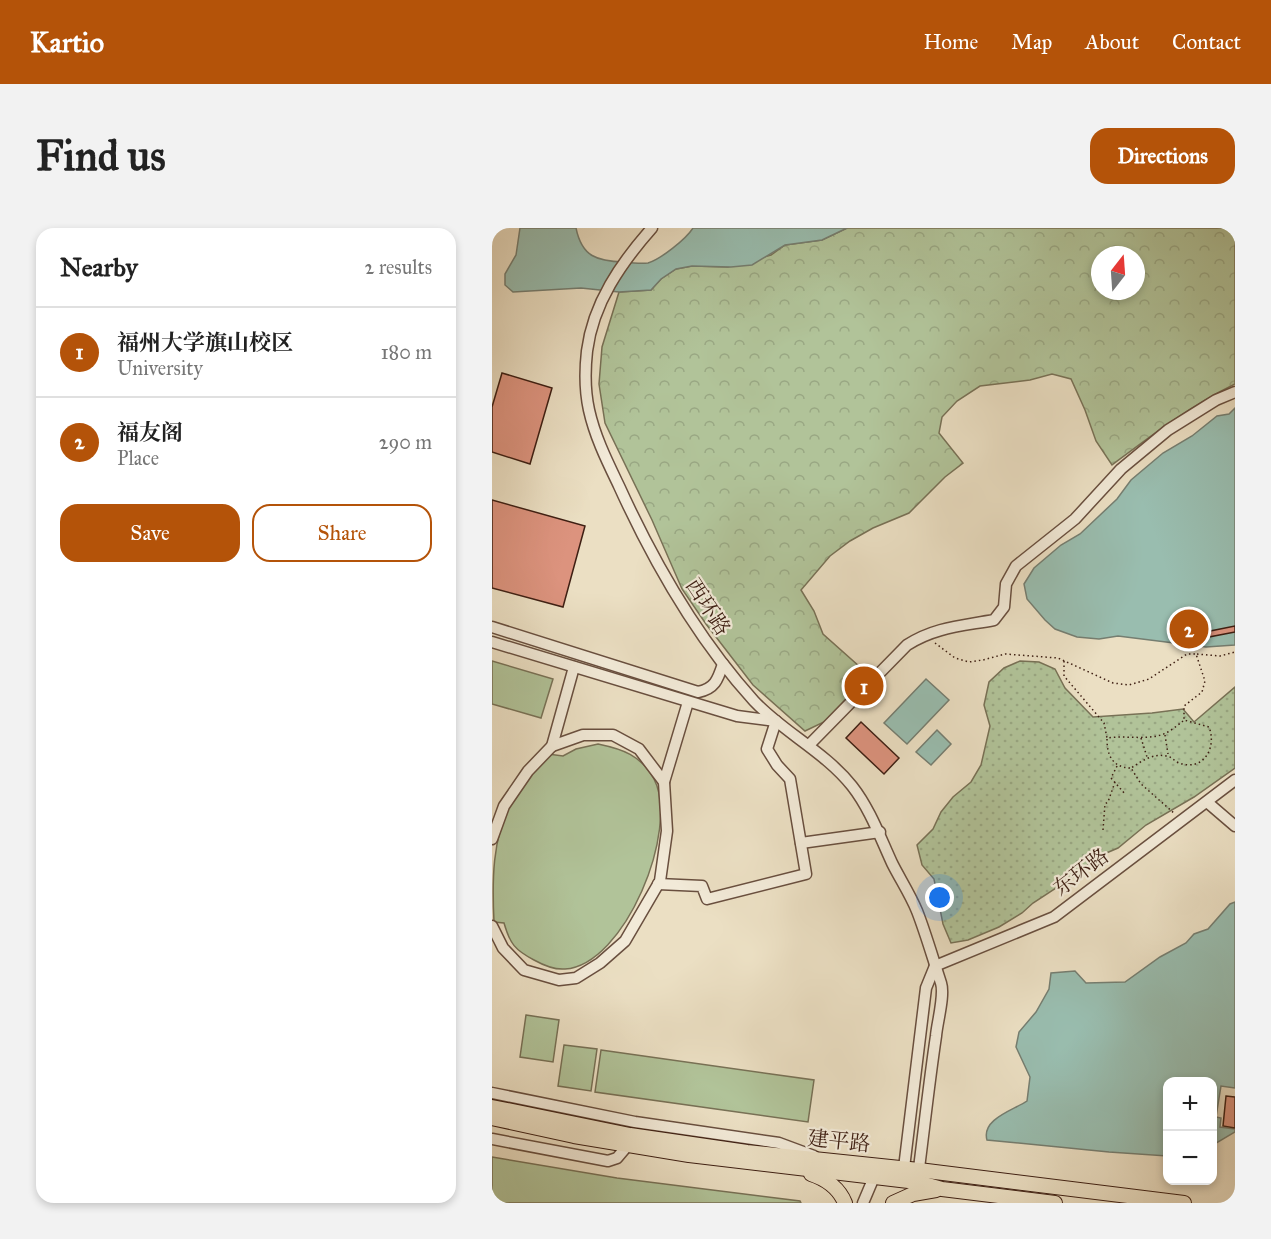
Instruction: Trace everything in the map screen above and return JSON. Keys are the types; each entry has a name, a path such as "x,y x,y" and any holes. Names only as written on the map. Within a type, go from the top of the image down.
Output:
{"main road":[{"name":"建平路","path":"492,1107 630,1135 829,1161 904,1175 1184,1203"},
{"name":"建平路","path":"492,1118 628,1145 746,1163 797,1169 876,1171"},
{"path":"797,1169 819,1176 832,1185 845,1203"},
{"name":"建平路","path":"918,1176 942,1189 1055,1203"},
{"path":"893,1203 913,1194 942,1189"}],"street":[{"name":"西环路","path":"652,228 631,251 602,300 587,351 588,407 596,435 632,514 681,606 723,664 756,704 808,745 852,785 880,832 892,863 916,910 942,987 918,1176"},
{"path":"808,745 907,645 937,630 994,620 1004,607 1006,584 1016,566 1075,519 1121,469 1168,430 1216,400 1235,392"},
{"path":"492,627 698,692 708,690 717,683 723,664"},
{"path":"492,642 737,716 776,721 767,749 790,779 806,874 707,899 702,886 658,884"},
{"path":"549,660 553,646"},
{"path":"552,746 574,667"},
{"path":"492,926 503,948 524,970 559,980 576,978 600,963 625,941 658,884 667,831 664,782 694,704 703,691"},
{"path":"492,839 504,806 528,771 552,746 583,735 613,735 639,749 664,782"},
{"name":"东环路","path":"935,966 1054,918 1235,780"},
{"path":"1207,801 1235,826"},
{"path":"801,843 880,832"},
{"path":"904,1175 926,988 935,966"},
{"path":"492,1093 635,1122 779,1143 829,1161"},
{"path":"492,1139 608,1161 617,1158 628,1145"},
{"path":"863,1203 876,1171"}],"path":[{"path":"926,634 955,658 969,662 1005,654 1058,658 1113,683 1129,686 1149,679 1187,654 1220,656 1235,652"},
{"path":"1184,720 1184,706 1202,692 1205,681 1196,654"},
{"path":"1064,660 1064,676 1104,723 1107,748 1113,762 1131,768 1141,784 1182,820"},
{"path":"1107,738 1123,736 1141,738 1165,734 1184,720"},
{"path":"1131,768 1148,757 1168,755 1179,763 1191,765 1201,763 1210,753 1213,736 1209,727 1184,720"},
{"path":"1165,734 1168,755"},
{"path":"1141,738 1148,757"},
{"path":"1118,765 1111,778 1125,794"},
{"path":"1103,830 1105,804 1108,802 1115,782"}],"green space":[{"path":"847,228 1235,228 1235,384 1187,411 1112,465 1096,441 1071,379 1052,374 1030,380 980,386 957,401 942,417 939,433 963,463 945,477 909,513 873,528 830,556 801,590 814,611 823,634 869,675 824,722 805,731 753,685 682,589 652,520 605,423 599,384 602,347 619,292 651,290 661,279 676,269 692,266 728,267 771,255 785,245 822,240"},
{"path":"492,661 553,679 541,718 492,704"},
{"path":"1020,661 1039,662 1055,669 1065,688 1093,717 1183,709 1194,722 1235,687 1235,768 1194,797 1146,825 1118,848 1097,857 1076,875 1033,903 1022,913 999,927 968,940 951,943 943,924 934,879 922,865 917,845 933,829 941,812 953,797 971,782 981,765 990,726 984,705 989,682 1004,668"},
{"path":"598,744 630,754 649,771 654,779 660,801 660,829 653,860 642,891 626,920 608,945 587,962 565,969 557,969 541,964 522,953 511,941 504,923 494,922 493,876 497,845 511,803 548,754 563,756 576,749"},
{"path":"526,1015 559,1020 553,1062 520,1057"},
{"path":"564,1045 597,1049 591,1091 558,1086"},
{"path":"601,1050 814,1080 808,1122 595,1092"},
{"path":"492,1157 617,1178 800,1201 801,1203 492,1203"}],"shaded area":[{"path":"520,228 576,228 582,245 592,256 606,260 648,263 666,253 685,238 693,228 847,228 822,240 785,245 752,265 692,266 676,269 661,279 651,290 619,292 581,288 513,292 505,285 505,274 516,255"},
{"path":"1235,408 1235,645 1206,647 1118,636 1099,639 1077,637 1055,629 1027,599 1024,584 1034,568 1061,545 1080,534 1117,499 1131,480 1163,453 1192,436 1217,416 1229,414"},
{"path":"926,679 949,700 907,744 884,723"},
{"path":"937,730 951,744 931,765 916,752"},
{"path":"1235,902 1235,1088 1221,1086 1217,1111 1217,1077 1163,1077 1163,1156 987,1140 986,1133 994,1121 1027,1101 1030,1077 1016,1047 1019,1032 1036,1012 1049,989 1051,973 1075,971 1086,983 1125,982 1160,957 1186,943 1194,934 1208,929 1230,904"},
{"path":"1217,1117 1221,1118 1220,1127 1235,1129 1235,1132 1217,1143"}],"building":[{"path":"502,373 552,388 530,464 492,452 492,407"},
{"path":"492,500 585,526 563,607 492,588"},
{"path":"1197,619 1200,633 1235,626 1235,632 1188,641 1187,632 1179,635 1177,622"},
{"path":"861,722 899,758 884,774 846,738"},
{"path":"1226,1096 1235,1097 1235,1128 1223,1126"}],"place":[{"name":"福友阁","path":"1189,629"},
{"name":"福州大学旗山校区","path":"864,686"}]}
